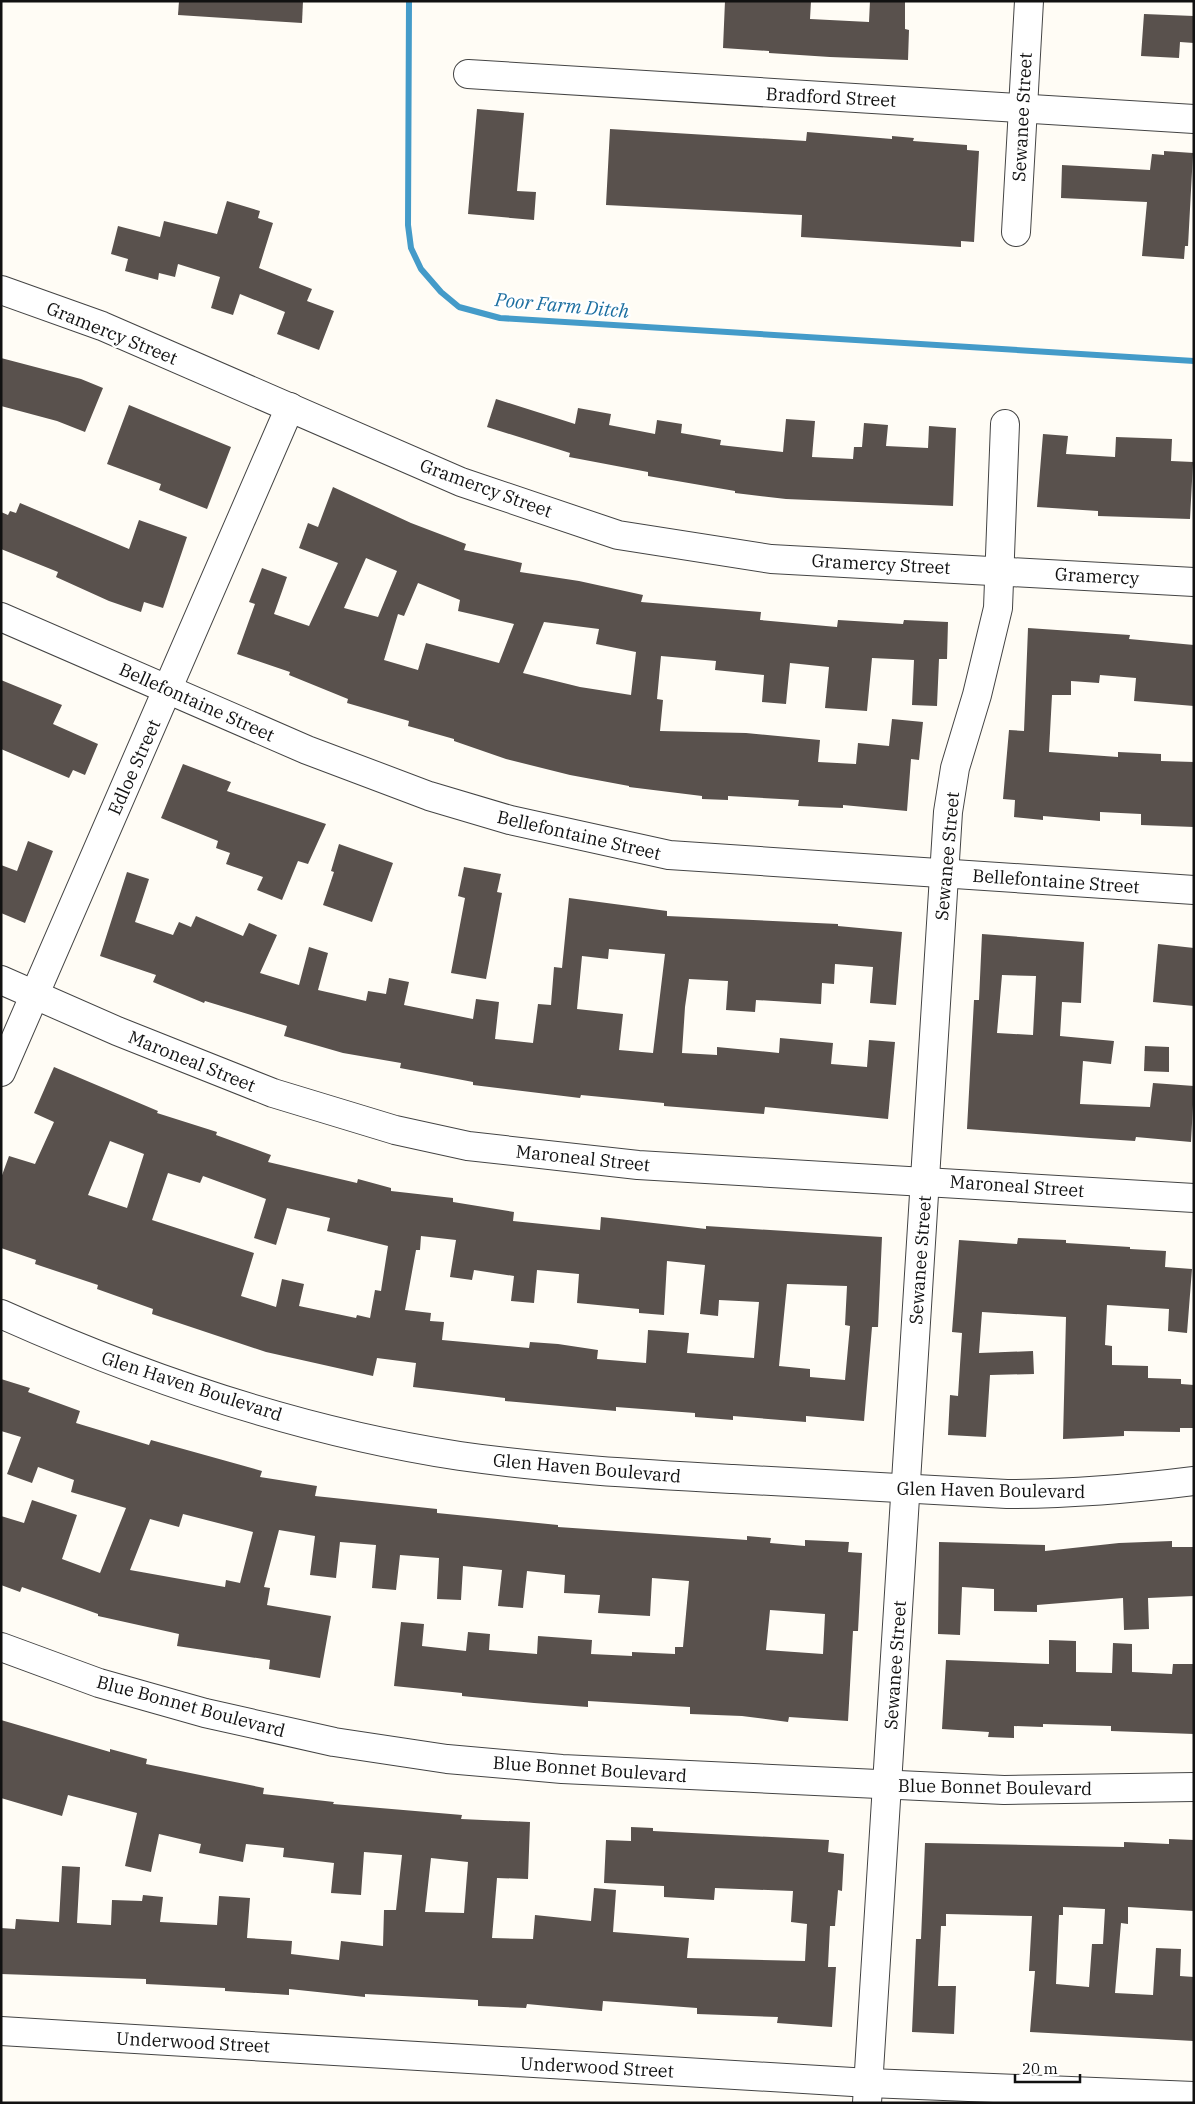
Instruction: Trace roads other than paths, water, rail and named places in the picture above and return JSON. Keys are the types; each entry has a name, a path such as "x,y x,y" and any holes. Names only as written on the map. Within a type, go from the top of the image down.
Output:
{"street":[{"name":"Sewanee Street","path":"1016,232 1028,1"},
{"name":"Bradford Street","path":"468,74 1194,119"},
{"name":"Gramercy Street","path":"1,290 102,326 461,482 618,535 771,559 999,571"},
{"name":"Edloe Street","path":"1,1072 33,994 168,690 290,407"},
{"name":"Sewanee Street","path":"868,2093 948,812 955,768 977,695 998,608 1005,424"},
{"name":"Gramercy","path":"999,571 1194,582"},
{"name":"Bellefontaine Street","path":"1,618 307,750 429,796 510,820 669,855 1194,890"},
{"name":"Maroneal Street","path":"1,980 117,1031 273,1092 395,1130 468,1146 638,1165 925,1180 1194,1198"},
{"name":"Glen Haven Boulevard","path":"1,1314 64,1342 188,1387 269,1413 361,1437 458,1455 532,1465 621,1473 1007,1494 1068,1494 1132,1489 1194,1481"},
{"name":"Blue Bonnet Boulevard","path":"1,1647 99,1683 205,1713 334,1742 446,1759 562,1769 1013,1790 1194,1787"},
{"name":"Underwood Street","path":"1,2031 868,2093 1194,2096"}],"waterway":[{"name":"Poor Farm Ditch","path":"409,1 408,225 411,248 421,269 441,292 459,307 500,318 1194,361"}]}
